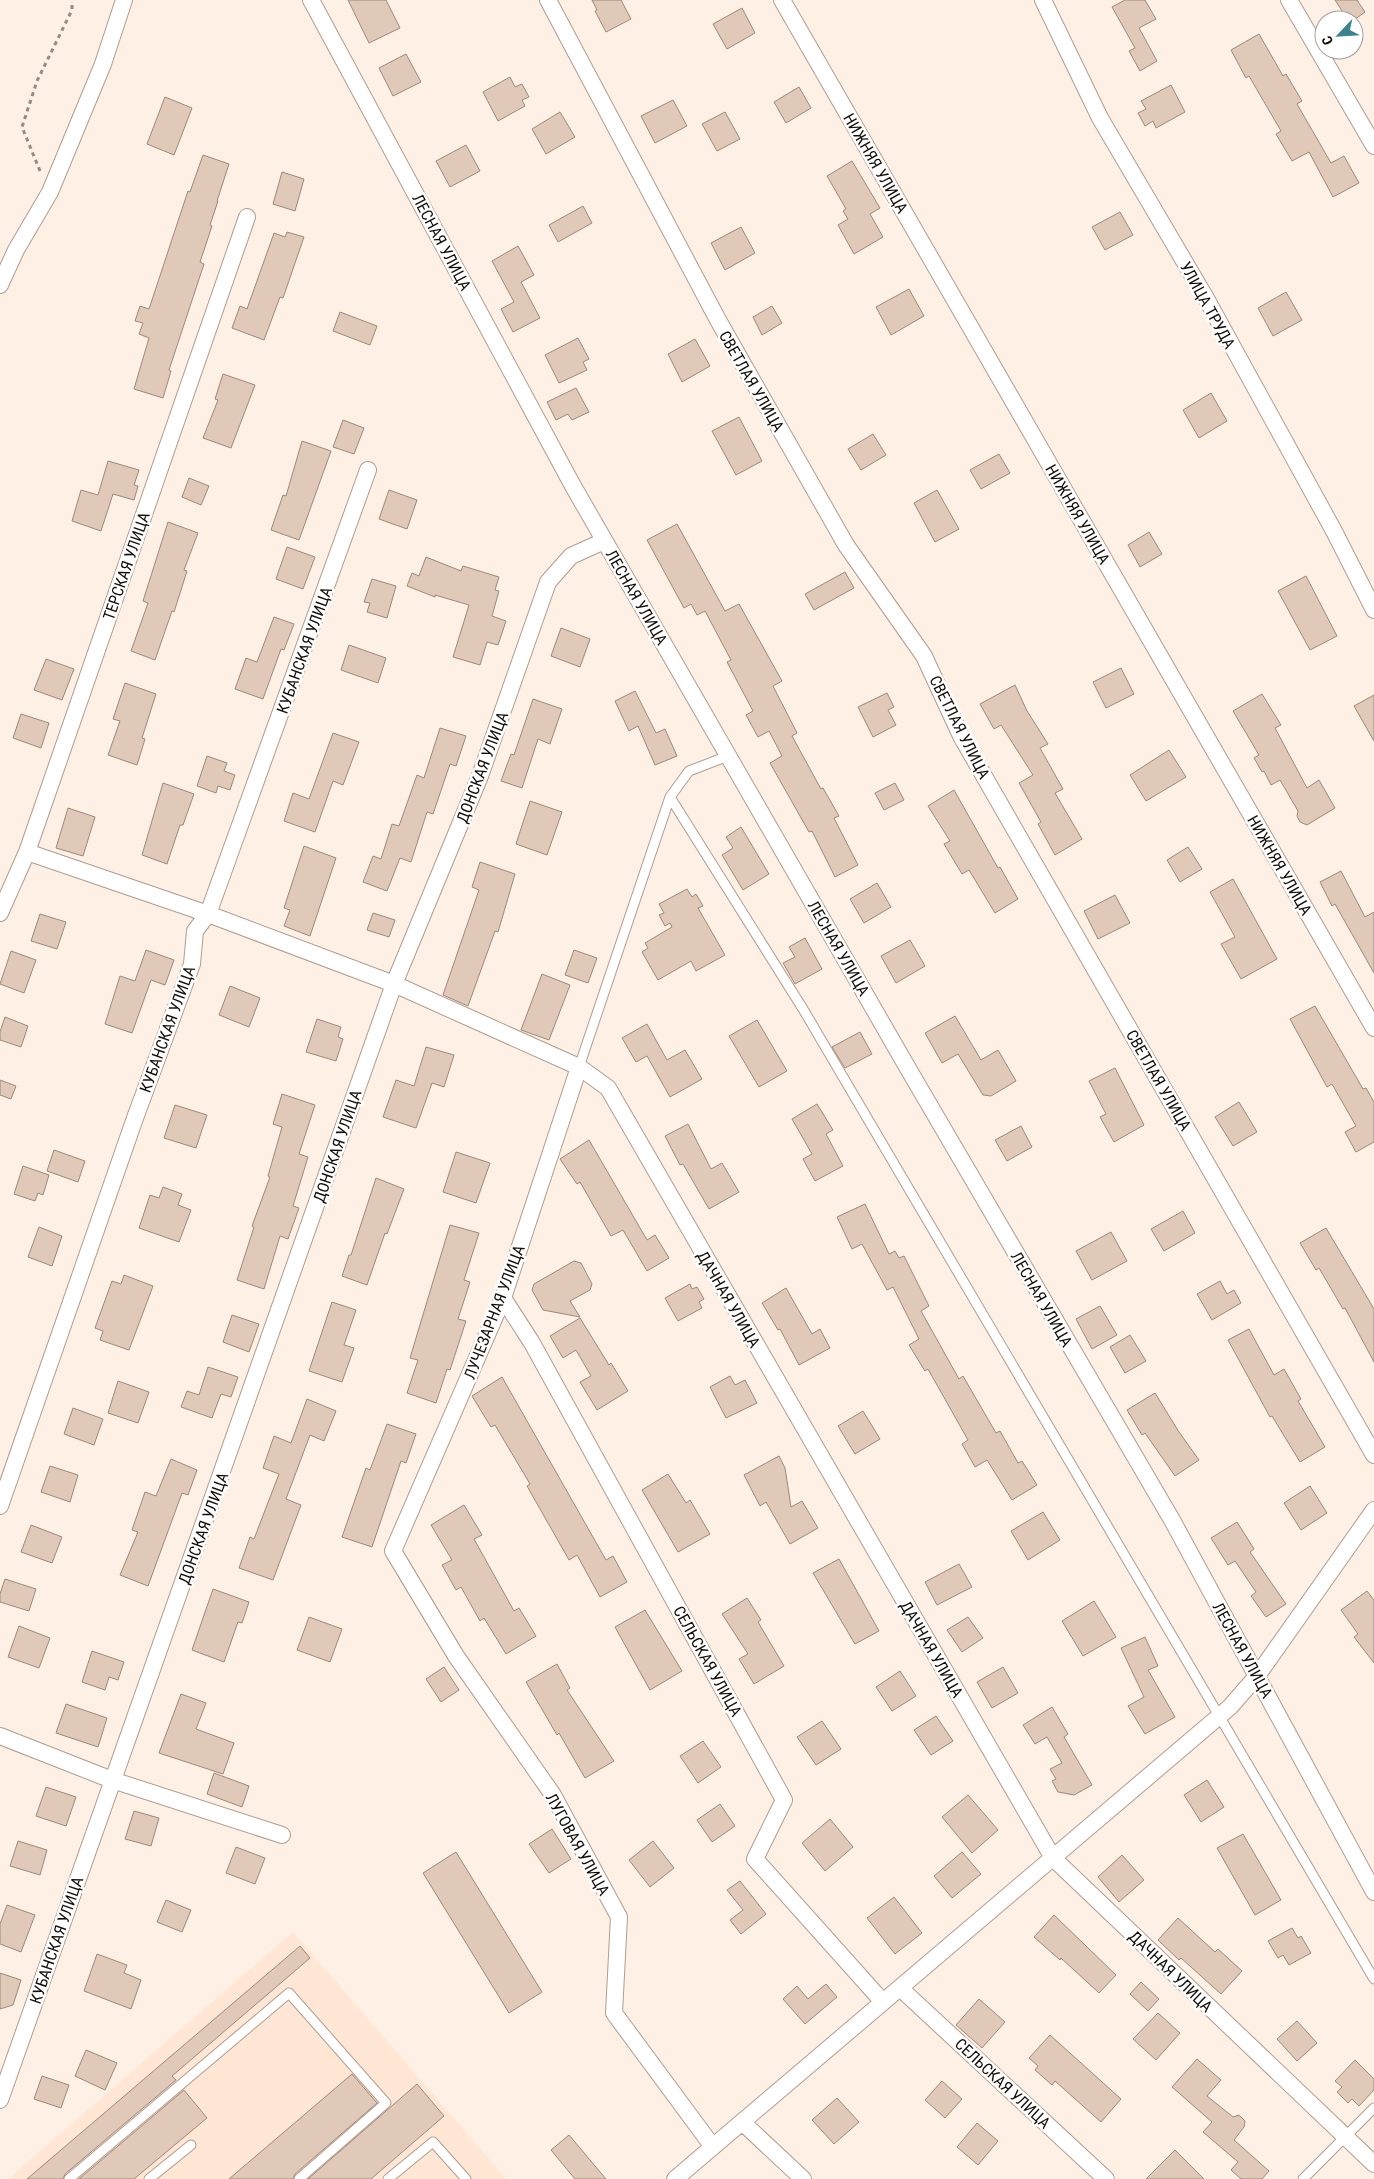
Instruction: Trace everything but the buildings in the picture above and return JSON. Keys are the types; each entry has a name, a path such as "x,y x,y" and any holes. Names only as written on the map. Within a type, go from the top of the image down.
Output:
{"street":[{"path":"0,285 16,250 50,192 103,64 124,0"},
{"name":"ЛЕСНАЯ УЛИЦА","path":"312,0 604,541 1172,1520 1374,1892"},
{"name":"СВЕТЛАЯ УЛИЦА","path":"548,0 718,320 846,545 924,656 962,736 1374,1455"},
{"name":"НИЖНЯЯ УЛИЦА","path":"782,0 1374,1028"},
{"name":"УЛИЦА ТРУДА","path":"1043,0 1100,118 1206,300 1335,533 1374,610"},
{"path":"1289,0 1374,146"},
{"name":"ТЕРСКАЯ УЛИЦА","path":"0,913 28,852 247,216"},
{"name":"КУБАНСКАЯ УЛИЦА","path":"0,1506 135,1118 192,964 195,931 208,914 368,470"},
{"name":"ДОНСКАЯ УЛИЦА","path":"112,1780 204,1526 394,984 480,776 548,582 571,556 604,541"},
{"name":"ДАЧНАЯ УЛИЦА","path":"28,852 208,914 394,984 579,1066 608,1088 1053,1858 1374,2164"},
{"name":"ЛУЧЕЗАРНАЯ УЛИЦА","path":"393,1551 503,1298 579,1066"},
{"name":"СЕЛЬСКАЯ УЛИЦА","path":"503,1298 532,1343 784,1800 755,1859 883,2002"},
{"path":"676,2179 1230,1707 1257,1676 1372,1517"},
{"name":"ЛУГОВАЯ УЛИЦА","path":"393,1551 456,1656 553,1795 619,1917 614,2013 713,2147"},
{"path":"0,1736 112,1780 282,1835"},
{"name":"КУБАНСКАЯ УЛИЦА","path":"0,2100 112,1780"},
{"name":"СЕЛЬСКАЯ УЛИЦА","path":"900,1988 1106,2179"},
{"path":"742,2122 803,2179"}],"lane":[{"path":"579,1066 670,797 690,770 728,756"},
{"path":"670,797 803,1009 1374,1979"},
{"path":"69,2179 289,1993 386,2102 299,2179"},
{"path":"1303,2179 1374,2108"},
{"path":"388,2179 433,2142 466,2179"},
{"path":"149,2179 191,2145"}],"path":[{"path":"50,192 22,127 37,81 72,10 72,3"}],"shaded area":[{"path":"293,1932 506,2179 8,2179"}]}
